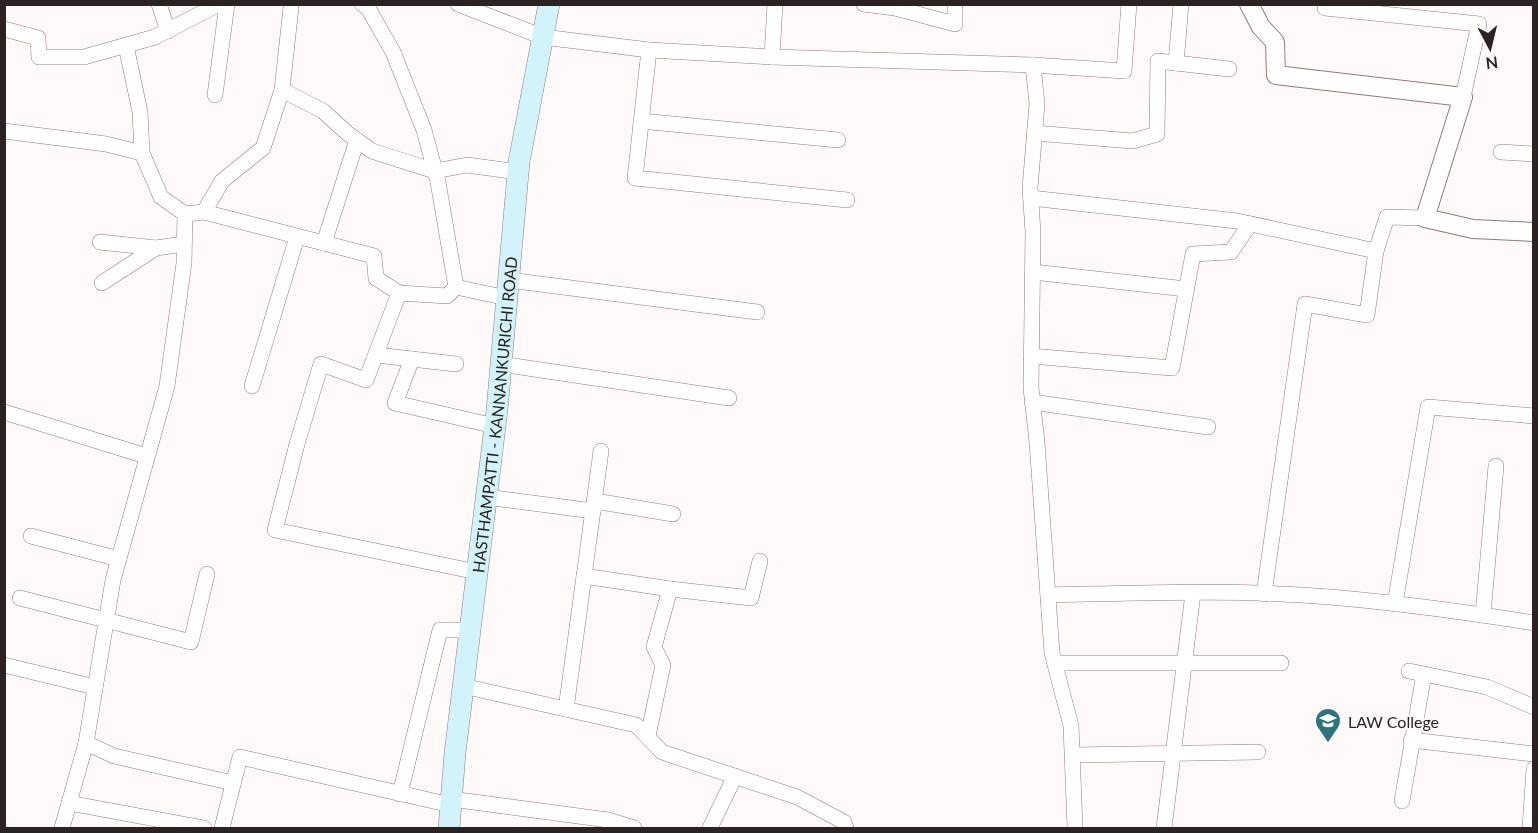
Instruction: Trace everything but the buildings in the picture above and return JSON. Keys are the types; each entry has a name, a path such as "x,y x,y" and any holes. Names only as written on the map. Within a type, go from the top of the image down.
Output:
{"main road":[{"name":"HASTHAMPATTI - KANNANKURICHI ROAD","path":"449,828 463,686 495,426 518,172 549,4"}],"street":[{"path":"159,4 168,31"},
{"path":"4,29 38,38 39,57 84,57 155,38 219,4"},
{"path":"215,95 227,4"},
{"path":"362,4 368,8 393,52 424,130 435,171 456,287"},
{"path":"458,4 543,37 649,50 772,57 1033,64 1124,71 1129,4"},
{"path":"772,57 775,4"},
{"path":"864,4 895,8 955,24 955,4"},
{"path":"1176,63 1181,4"},
{"path":"1249,4 1261,27 1275,42 1276,75 1462,97"},
{"path":"1325,4 1325,9 1479,24 1462,97 1425,218"},
{"path":"204,212 222,181 262,148 282,90 292,5"},
{"path":"126,46 140,112 142,153 161,197 185,214 204,212 374,255 376,278 399,293 447,296 456,287 508,289 757,312"},
{"path":"649,50 635,178 847,200"},
{"path":"1034,133 1133,141 1157,134 1158,61 1230,69"},
{"path":"1033,64 1037,104 1031,198 1032,402 1037,442 1052,653 1071,726 1075,828"},
{"path":"282,90 323,111 372,151 435,171 466,165 518,172"},
{"path":"641,121 838,140"},
{"path":"4,131 106,144 142,153"},
{"path":"324,243 357,140"},
{"path":"1501,152 1533,154"},
{"path":"1031,198 1250,224 1376,251"},
{"path":"62,828 86,743 113,580 167,386 184,263 185,214"},
{"path":"1264,594 1305,304 1367,315 1376,251 1387,216 1425,218 1473,229 1533,232"},
{"path":"1031,356 1172,368 1193,254 1231,252 1250,224"},
{"path":"252,386 297,237"},
{"path":"100,242 156,248 184,244"},
{"path":"102,283 156,248"},
{"path":"1032,272 1186,289"},
{"path":"399,293 366,380 321,364 275,530 477,572"},
{"path":"376,355 456,364"},
{"path":"412,359 395,403 495,426"},
{"path":"501,364 729,398"},
{"path":"1032,402 1208,427"},
{"path":"1395,603 1428,407 1533,416"},
{"path":"4,412 146,456"},
{"path":"566,709 602,452"},
{"path":"1483,615 1496,466"},
{"path":"486,497 673,514"},
{"path":"31,536 119,560"},
{"path":"584,576 751,598 760,561"},
{"path":"20,598 191,642 207,574"},
{"path":"648,736 663,665 654,647 670,589"},
{"path":"1164,828 1193,593"},
{"path":"1048,595 1193,593 1328,597 1395,603 1533,623"},
{"path":"400,794 440,630 470,630"},
{"path":"1055,663 1281,663"},
{"path":"4,665 95,687"},
{"path":"1409,671 1487,687 1533,707"},
{"path":"1402,801 1424,674"},
{"path":"463,686 636,725 662,752 796,797 844,822 846,828"},
{"path":"1411,740 1533,754"},
{"path":"86,743 114,756 233,783"},
{"path":"1073,755 1258,752"},
{"path":"222,828 240,757 400,794 608,820 634,828"},
{"path":"1530,828 1533,769"},
{"path":"710,828 735,776"},
{"path":"69,803 204,828"}],"place":[{"name":"LAW College","path":"1328,744"}]}
